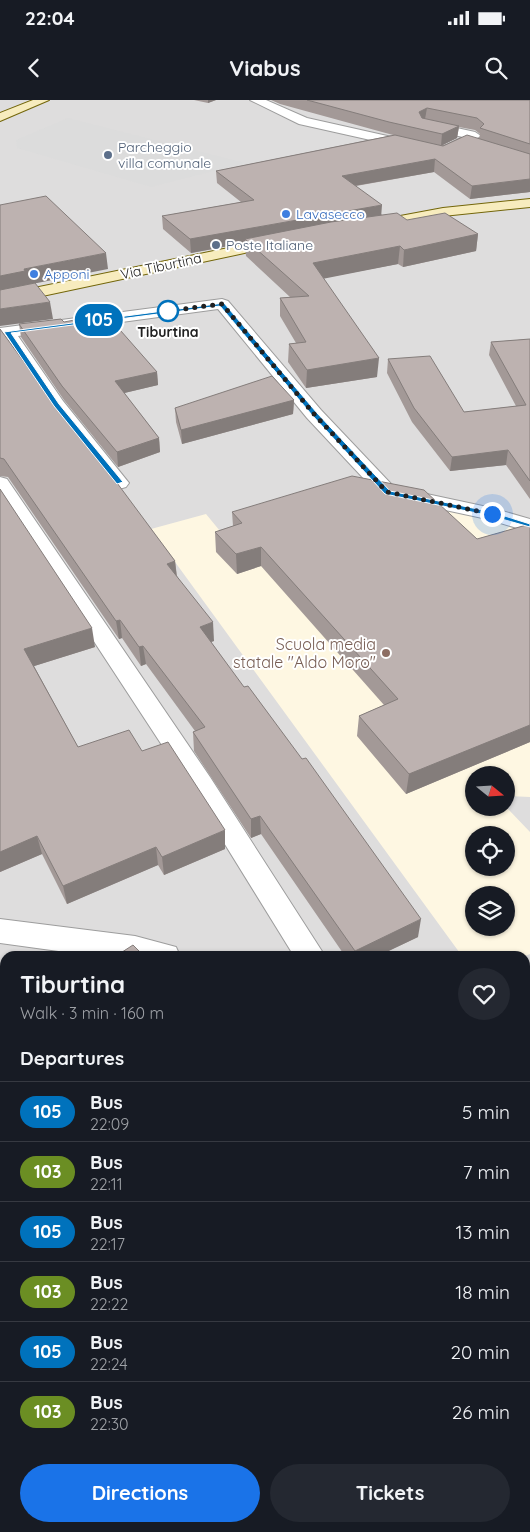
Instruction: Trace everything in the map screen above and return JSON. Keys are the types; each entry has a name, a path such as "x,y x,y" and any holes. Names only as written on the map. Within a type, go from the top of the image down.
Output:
{"street":[{"path":"0,117 43,100"},
{"path":"256,100 303,121 442,152 475,136 425,125"},
{"path":"464,141 484,146"},
{"path":"350,229 443,212 530,203"},
{"name":"Via Tiburtina","path":"0,300 294,239"},
{"path":"120,482 56,405 3,332 222,304 314,414 387,492 492,514 530,526"},
{"path":"0,483 202,784 307,951"},
{"path":"0,931 144,951"}],"shaded area":[{"path":"0,100 530,100 530,951 0,951"},
{"path":"68,118 245,163 151,187 17,148 16,140"},
{"name":"Scuola media statale \"Aldo Moro\"","path":"364,490 460,510 530,531 530,797 515,796 515,766 465,766 465,816 515,816 530,832 530,951 458,951 151,529 206,514 220,531"}],"building":[{"path":"307,100 530,100 530,144 480,128 484,124 477,118 427,108 419,112 422,118 459,126 442,134"},
{"path":"395,135 443,146 467,135 530,154 530,179 472,186 435,159 342,176 382,205 190,239 162,216 254,200 216,171"},
{"path":"46,196 106,253 24,269 25,271 0,276 0,205"},
{"path":"397,213 407,220 445,213 478,234 404,250 400,246 313,263 379,358 307,370 289,344 306,342 280,298 309,296 245,239 331,222"},
{"path":"35,283 50,302 0,309 0,290"},
{"path":"106,314 157,372 115,381 159,438 117,452 62,386 19,324 61,319 64,322"},
{"path":"0,329 175,561 167,564 213,622 200,627 244,687 248,686 302,759 306,758 421,919 355,951 260,816 251,819 193,732 205,727 143,646 139,647 120,620 116,621 4,459 0,458"},
{"path":"530,339 530,481 508,450 452,457 414,408 388,359 430,356 464,412 526,405 491,342"},
{"path":"272,376 294,400 181,430 175,408"},
{"path":"352,476 424,490 477,539 530,524 530,725 409,774 359,716 398,699 261,547 236,554 215,532 242,523 232,512"},
{"path":"0,489 92,628 24,649 78,747 129,730 142,751 168,742 225,830 162,857 156,847 63,886 37,836 0,852"},
{"path":"133,945 139,951 124,951"}],"bus line":[{"name":"105","path":"120,482 56,405 7,332 222,304 314,414 387,492 492,514 530,526"}],"place":[{"name":"Parcheggio villa comunale","path":"108,155"},
{"name":"Lavasecco","path":"286,214"},
{"name":"Poste Italiane","path":"216,245"},
{"name":"Apponi","path":"34,274"},
{"name":"Tiburtina","path":"168,311"},
{"name":"Scuola media statale \"Aldo Moro\"","path":"386,653"}],"route":[{"path":"168,311 222,304 314,414 387,492 492,514"}]}
